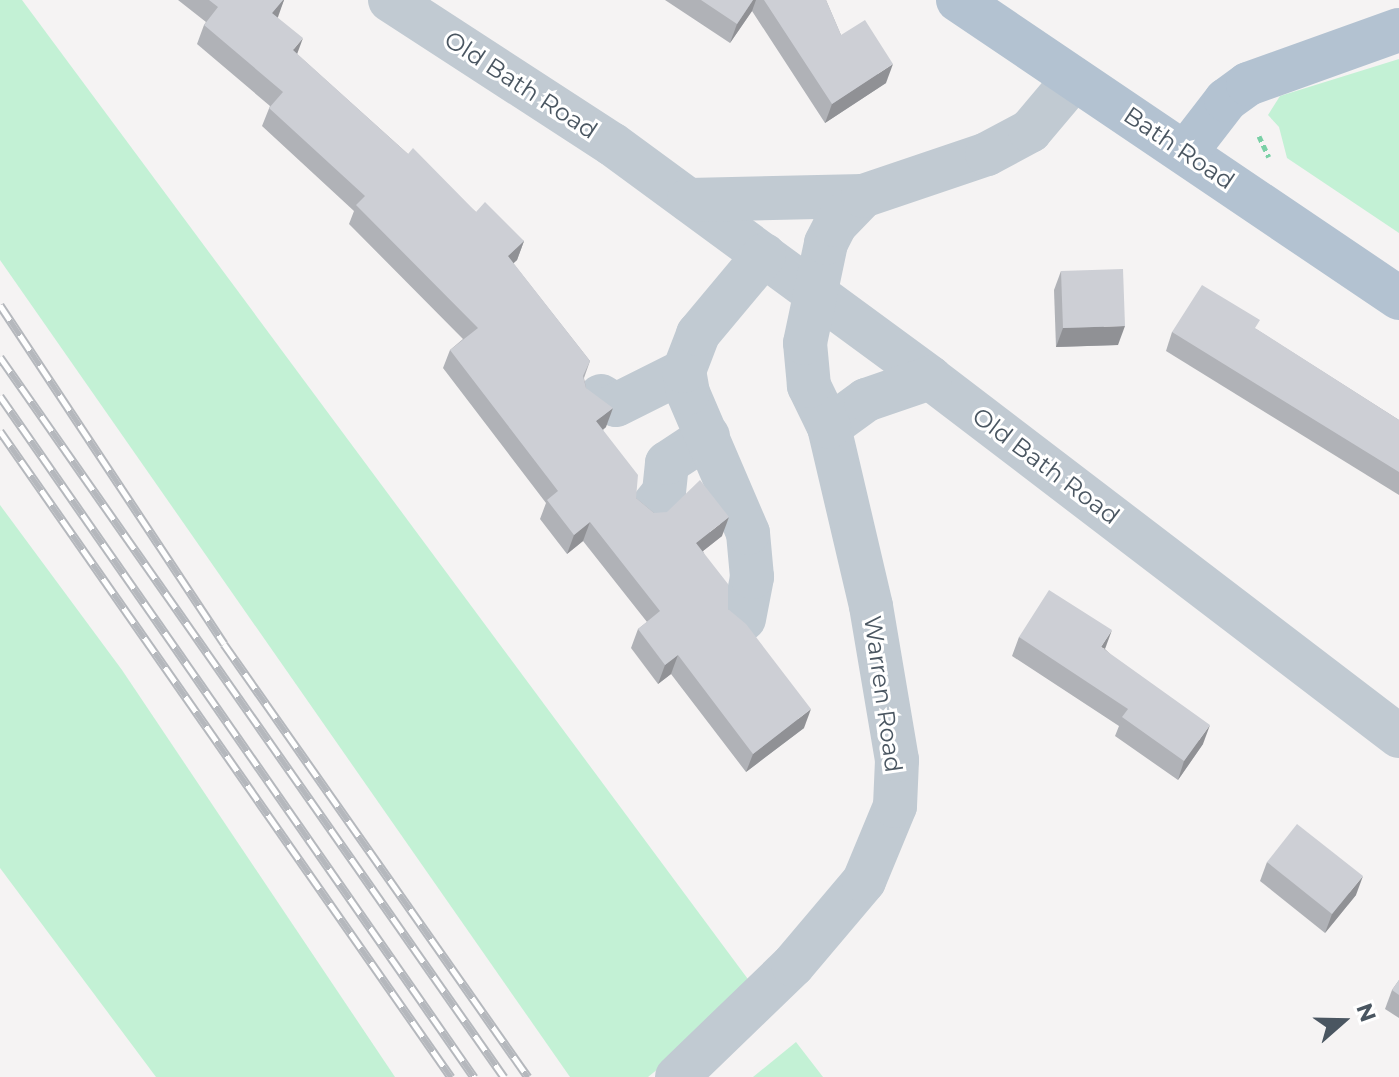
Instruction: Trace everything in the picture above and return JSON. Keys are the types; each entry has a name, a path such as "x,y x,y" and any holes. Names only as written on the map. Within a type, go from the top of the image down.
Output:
{"main road":[{"name":"Bath Road","path":"958,0 1399,298"},
{"path":"1186,152 1226,100 1248,84 1399,30"}],"street":[{"name":"Old Bath Road","path":"390,0 612,144 689,200 930,378 1399,736"},
{"name":"Warren Road","path":"690,1067 793,965 864,881 895,806 897,760 871,606 829,427 809,386 805,343 817,294 818,264 835,225 863,196 1012,143 1048,114 1074,79"},
{"path":"689,200 863,196"},
{"path":"744,619 752,577 748,533 688,393 684,371 698,334 764,255"},
{"path":"601,396 616,405 684,371"},
{"path":"829,427 866,400 930,378"},
{"path":"652,507 664,492 667,463 708,436"}],"green space":[{"path":"0,0 22,0 756,990 648,1077 570,1077 0,260"},
{"path":"1399,59 1399,233 1287,158 1279,127 1268,115 1280,96"},
{"path":"0,505 122,670 395,1077 156,1077 0,868"},
{"path":"796,1042 823,1077 753,1077"}],"building":[{"path":"209,0 283,0 272,13 303,38 293,50 408,154 413,148 476,212 485,202 524,241 508,256 590,361 583,376 586,388 613,408 596,421 638,475 636,498 654,513 667,512 700,480 729,517 696,543 728,584 728,609 746,624 811,709 753,754 678,655 665,665 638,629 660,611 590,522 574,535 547,500 558,491 450,350 478,328 356,205 365,196 269,108 283,92 204,25 218,7"},
{"path":"701,0 753,0 737,24"},
{"path":"764,0 826,0 841,35 865,20 893,64 832,104"},
{"path":"1123,269 1125,326 1063,328 1061,271"},
{"path":"1202,285 1260,320 1255,328 1399,420 1399,472 1172,332"},
{"path":"1049,590 1112,630 1101,647 1210,725 1184,761 1122,717 1128,709 1019,637"},
{"path":"1297,824 1363,876 1332,914 1267,862"},
{"path":"1399,980 1399,995 1392,990"}],"railway":[{"path":"0,305 224,644 528,1077"},
{"path":"0,357 504,1077"},
{"path":"0,396 474,1077"},
{"path":"0,431 451,1077"}]}
